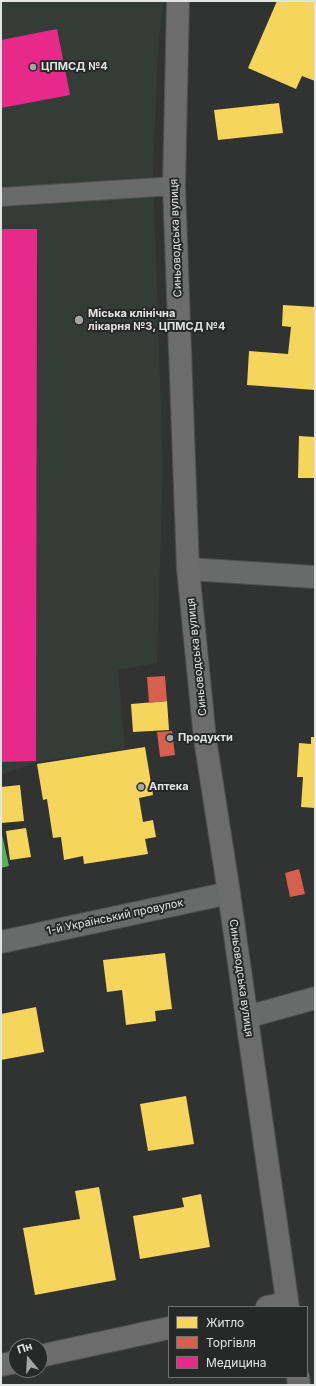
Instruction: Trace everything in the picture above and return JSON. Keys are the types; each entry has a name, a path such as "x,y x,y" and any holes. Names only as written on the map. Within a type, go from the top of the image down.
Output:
{"street":[{"name":"Синьоводська вулиця","path":"178,1 174,186 188,569 205,739 247,1017 281,1306"},
{"path":"188,569 315,577"},
{"name":"1-й Український провулок","path":"1,942 229,893"},
{"path":"247,1017 315,998"},
{"path":"48,1354 168,1328"}],"lane":[{"path":"1,197 174,186"}],"shaded area":[{"name":"Міська клінічна лікарня №3, ЦПМСД №4","path":"1,1 164,1 158,48 153,172 163,468 157,663 118,670 125,749 37,762 1,775"}],"building: Житло":[{"path":"277,1 315,1 315,81 302,76 296,89 248,68"},
{"path":"279,103 283,133 218,140 214,110"},
{"path":"283,305 315,307 315,390 247,385 249,351 288,354 291,327 282,326"},
{"path":"299,436 315,437 315,478 298,478"},
{"path":"167,701 169,730 133,732 131,704"},
{"path":"311,737 315,737 315,808 301,807 303,777 297,777 299,743 311,744"},
{"path":"145,747 153,795 139,798 143,822 153,820 156,837 145,839 148,854 84,864 83,856 64,860 61,837 53,838 47,799 43,800 37,764"},
{"path":"20,785 24,821 1,823 1,787"},
{"path":"26,828 31,857 10,860 6,831"},
{"path":"165,953 172,1009 155,1011 156,1021 126,1025 122,990 107,992 103,960"},
{"path":"36,1007 44,1052 1,1060 1,1014"},
{"path":"186,1096 194,1144 148,1151 140,1104"},
{"path":"99,1187 116,1280 35,1295 23,1228 80,1219 75,1191"},
{"path":"201,1194 210,1247 140,1259 133,1216 184,1207 182,1198"}],"building: Торгівля":[{"path":"165,676 167,701 149,703 147,677"},
{"path":"172,731 175,755 160,757 157,732"},
{"path":"299,869 305,894 290,897 285,873"}],"building: Медицина":[{"name":"ЦПМСД №4","path":"57,29 70,95 1,108 1,40"},
{"path":"1,229 37,229 36,761 1,762"}],"building: Установи":[{"path":"1,830 9,866 1,868"}],"place":[{"name":"ЦПМСД №4","path":"33,67"},
{"name":"Міська клінічна лікарня №3, ЦПМСД №4","path":"79,320"},
{"name":"Продукти","path":"170,738"},
{"name":"Аптека","path":"141,787"}]}
